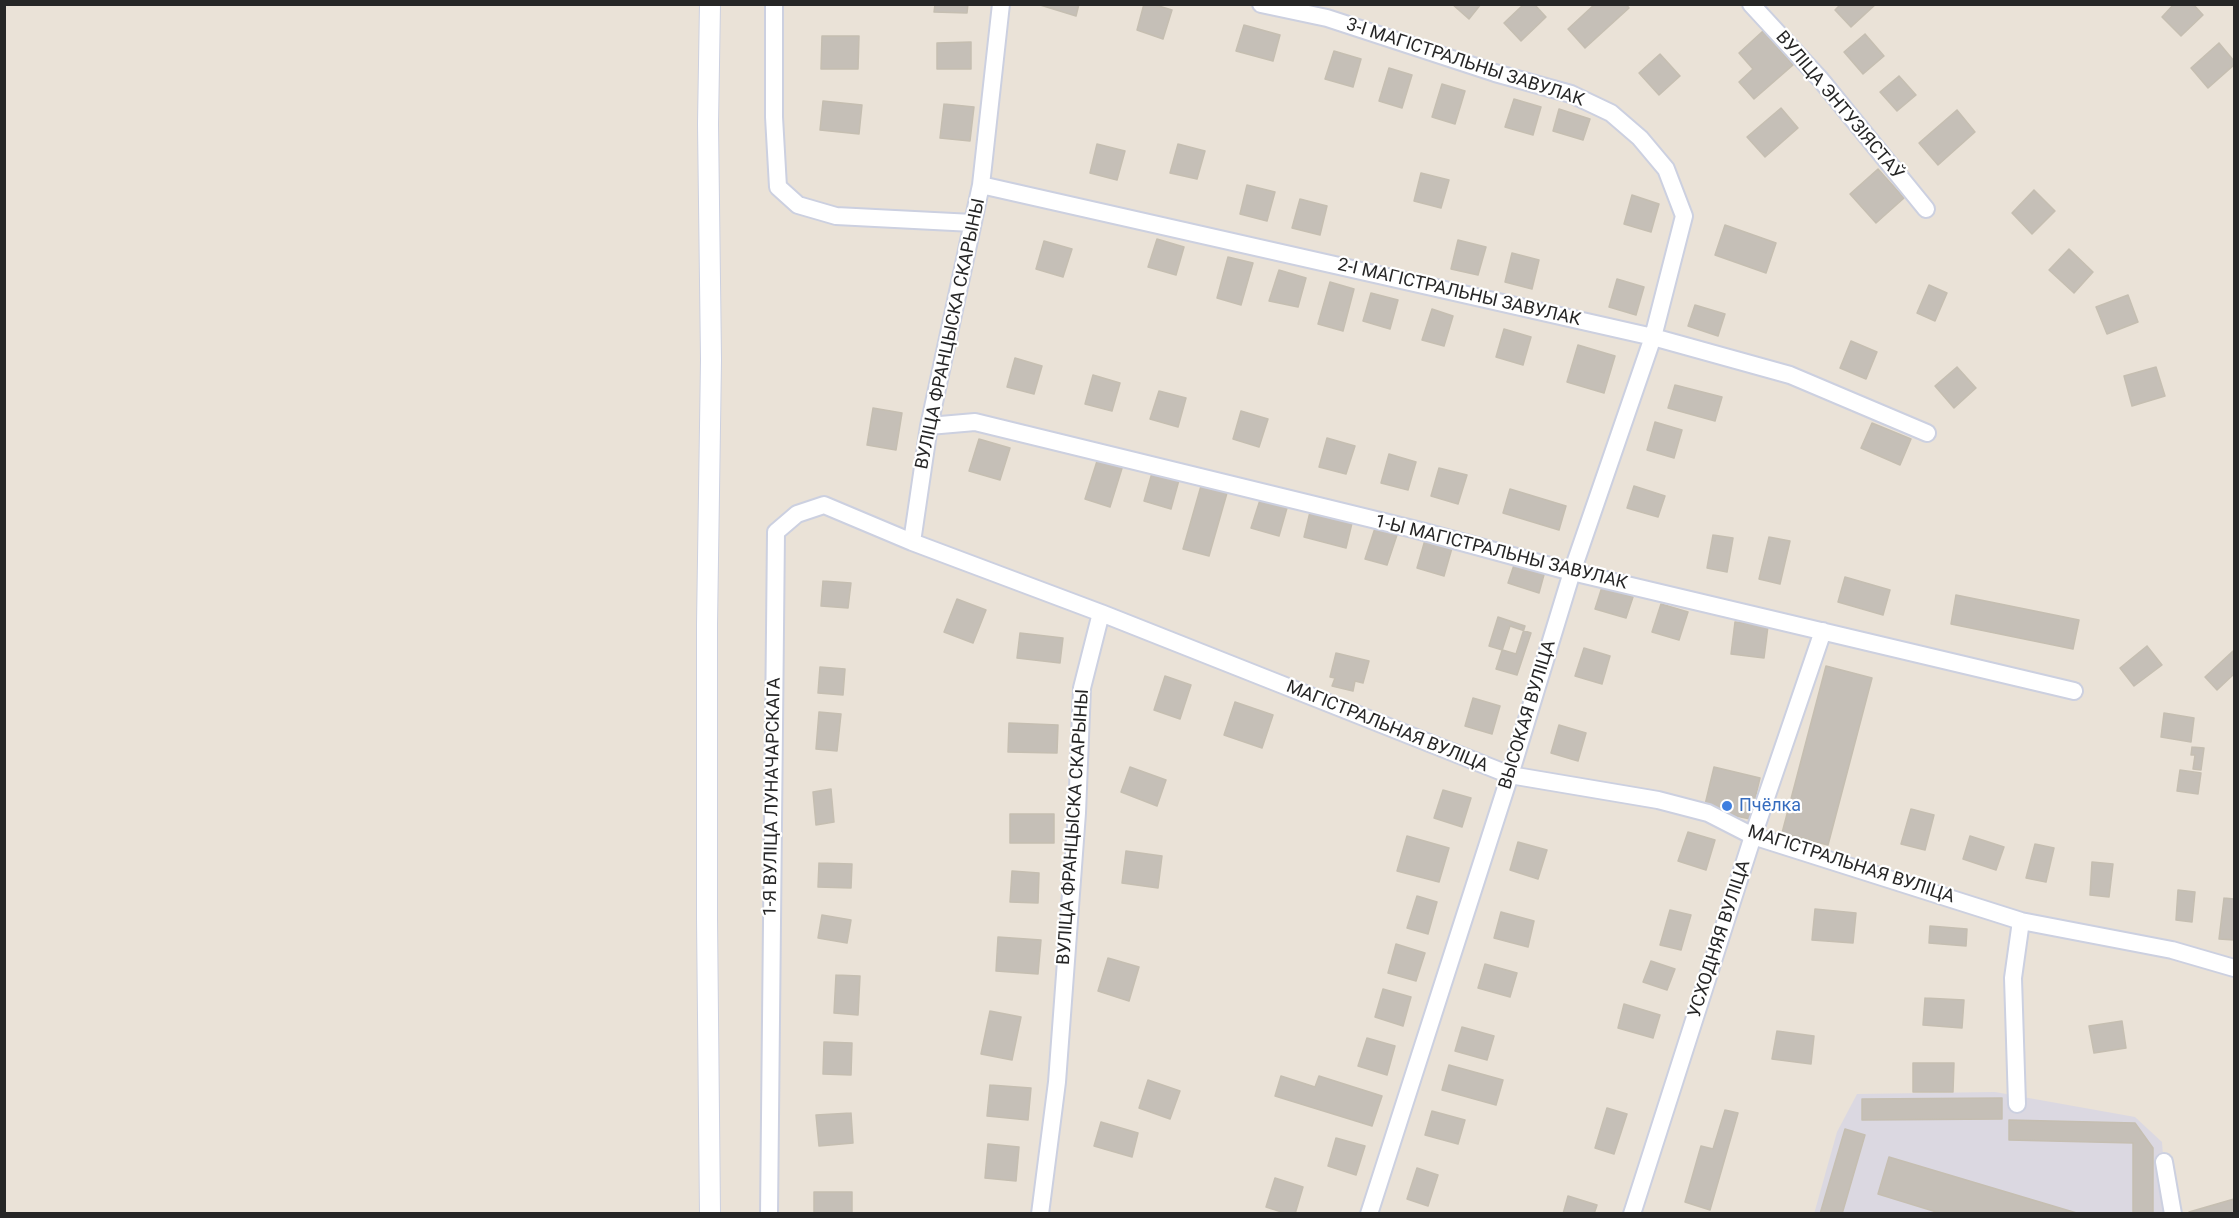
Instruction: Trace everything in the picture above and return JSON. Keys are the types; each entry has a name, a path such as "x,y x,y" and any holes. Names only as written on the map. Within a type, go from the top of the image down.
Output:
{"street":[{"path":"710,4 708,124 711,360 707,625 707,859 710,1214"},
{"path":"774,4 774,117 778,187 798,205 836,216 973,223"},
{"name":"ВУЛІЦА ФРАНЦЫСКА СКАРЫНЫ","path":"912,542 929,426 981,185 1001,4"},
{"name":"3-І МАГІСТРАЛЬНЫ ЗАВУЛАК","path":"1261,4 1327,18 1495,73 1571,94 1611,113 1640,138 1666,169 1684,216"},
{"name":"ВУЛІЦА ЭНТУЗІЯСТАЎ","path":"1751,4 1821,80 1926,209"},
{"name":"2-І МАГІСТРАЛЬНЫ ЗАВУЛАК","path":"981,185 1653,337 1790,375 1927,434"},
{"name":"ВЫСОКАЯ ВУЛІЦА","path":"1369,1214 1510,775 1572,572 1653,337 1684,216"},
{"name":"1-Ы МАГІСТРАЛЬНЫ ЗАВУЛАК","path":"929,426 975,422 1417,530 1572,572 2074,691"},
{"name":"1-Я ВУЛІЦА ЛУНАЧАРСКАГА","path":"769,1214 776,532 797,514 824,506 912,542"},
{"path":"912,542 1101,613"},
{"name":"ВУЛІЦА ФРАНЦЫСКА СКАРЫНЫ","path":"1040,1214 1058,1082 1077,813 1082,688 1101,613"},
{"name":"МАГІСТРАЛЬНАЯ ВУЛІЦА","path":"1101,613 1510,775 1658,800 1708,813 1753,836 2021,921 2172,950 2235,968"},
{"name":"УСХОДНЯЯ ВУЛІЦА","path":"1632,1214 1753,836 1823,631"},
{"path":"2017,1104 2013,978 2021,921"},
{"path":"2164,1162 2173,1214"}],"shaded area":[{"path":"1995,1092 2135,1117 2162,1142 2167,1213 1814,1214 1837,1132 1857,1094"}],"building":[{"path":"935,4 968,4 967,13 934,12"},
{"path":"1037,4 1079,4 1076,16"},
{"path":"1144,4 1172,10 1163,39 1137,30"},
{"path":"1452,4 1481,4 1469,19"},
{"path":"1524,4 1534,4 1546,17 1521,41 1504,23"},
{"path":"1595,4 1626,4 1629,8 1585,48 1568,29"},
{"path":"1841,4 1876,4 1851,27 1835,10"},
{"path":"2174,4 2193,4 2203,15 2181,36 2162,17"},
{"path":"1244,25 1280,35 1273,61 1236,51"},
{"path":"1763,31 1793,65 1754,99 1739,82 1753,69 1739,53"},
{"path":"1865,34 1884,56 1863,74 1844,52"},
{"path":"822,36 859,36 858,69 821,69"},
{"path":"971,42 971,69 937,69 937,43"},
{"path":"2219,43 2234,61 2234,65 2208,88 2191,68"},
{"path":"1334,51 1361,59 1353,87 1325,79"},
{"path":"1660,54 1680,76 1659,95 1639,73"},
{"path":"1389,68 1412,75 1402,108 1379,101"},
{"path":"1899,76 1916,95 1897,111 1880,92"},
{"path":"1442,84 1465,91 1455,124 1432,117"},
{"path":"1514,99 1541,107 1533,135 1505,127"},
{"path":"823,101 862,105 859,134 820,130"},
{"path":"944,104 974,107 970,141 940,138"},
{"path":"1781,108 1798,128 1765,157 1747,137"},
{"path":"1559,109 1590,119 1583,140 1553,131"},
{"path":"1957,110 1975,132 1938,165 1919,143"},
{"path":"1097,144 1125,151 1117,180 1090,173"},
{"path":"1178,144 1205,151 1197,179 1170,173"},
{"path":"1878,169 1904,198 1876,223 1850,194"},
{"path":"1421,173 1449,180 1441,208 1414,201"},
{"path":"1247,185 1275,192 1267,221 1240,214"},
{"path":"2034,190 2055,211 2032,234 2012,213"},
{"path":"1632,195 1659,204 1651,232 1624,224"},
{"path":"1300,199 1327,206 1320,235 1292,228"},
{"path":"1725,225 1776,243 1766,273 1715,255"},
{"path":"1157,239 1184,247 1176,275 1148,267"},
{"path":"1458,240 1486,247 1478,275 1451,269"},
{"path":"1044,241 1072,249 1063,277 1036,269"},
{"path":"2069,249 2093,272 2074,293 2049,270"},
{"path":"1512,253 1539,260 1532,289 1505,282"},
{"path":"1228,257 1253,263 1241,305 1217,298"},
{"path":"1279,270 1306,278 1298,307 1269,301"},
{"path":"1617,279 1644,287 1636,315 1609,307"},
{"path":"1330,282 1354,289 1343,331 1318,324"},
{"path":"1929,285 1947,293 1935,321 1917,313"},
{"path":"1371,293 1398,300 1390,329 1363,321"},
{"path":"2128,295 2138,322 2107,334 2096,307"},
{"path":"1695,305 1725,314 1718,336 1688,326"},
{"path":"1432,309 1453,316 1444,346 1422,340"},
{"path":"1504,329 1531,337 1523,365 1496,357"},
{"path":"1851,341 1877,352 1866,379 1840,368"},
{"path":"1578,345 1615,356 1604,393 1567,382"},
{"path":"1015,358 1042,366 1034,394 1007,387"},
{"path":"1957,367 1976,388 1954,408 1935,386"},
{"path":"2156,367 2165,396 2132,406 2124,376"},
{"path":"1093,375 1120,383 1112,411 1085,404"},
{"path":"1675,385 1722,397 1715,421 1668,408"},
{"path":"1159,391 1186,398 1178,427 1150,419"},
{"path":"873,408 902,413 896,450 867,445"},
{"path":"1241,411 1268,419 1259,447 1233,439"},
{"path":"1655,422 1682,430 1674,458 1647,450"},
{"path":"1872,423 1911,439 1900,465 1861,448"},
{"path":"1327,438 1355,446 1346,474 1319,467"},
{"path":"979,439 1010,448 1000,480 969,471"},
{"path":"1389,454 1416,462 1408,490 1381,483"},
{"path":"1098,458 1123,465 1110,507 1085,499"},
{"path":"1439,468 1467,475 1458,504 1431,496"},
{"path":"1152,473 1179,480 1171,509 1144,501"},
{"path":"1201,486 1227,493 1209,556 1183,549"},
{"path":"1634,486 1665,496 1658,517 1627,508"},
{"path":"1510,489 1566,506 1559,530 1503,513"},
{"path":"1260,500 1287,508 1279,536 1251,528"},
{"path":"1310,512 1352,523 1346,548 1304,537"},
{"path":"1375,528 1397,535 1387,565 1365,559"},
{"path":"1713,535 1733,538 1727,572 1707,568"},
{"path":"1769,537 1790,541 1780,584 1759,579"},
{"path":"1425,540 1452,548 1444,576 1417,568"},
{"path":"1515,562 1545,571 1539,593 1508,583"},
{"path":"1845,577 1890,590 1883,615 1838,602"},
{"path":"823,581 851,583 848,608 821,606"},
{"path":"1602,587 1633,597 1626,618 1595,609"},
{"path":"1956,595 2079,620 2073,649 1951,624"},
{"path":"957,599 986,610 973,643 944,632"},
{"path":"1661,604 1688,612 1679,640 1652,632"},
{"path":"1498,617 1525,626 1516,654 1489,646"},
{"path":"1735,622 1768,626 1764,658 1731,654"},
{"path":"1510,626 1531,633 1517,675 1496,669"},
{"path":"1020,633 1063,638 1060,663 1017,658"},
{"path":"2147,646 2162,665 2134,686 2120,668"},
{"path":"1584,648 1610,656 1602,684 1575,676"},
{"path":"2233,651 2234,674 2217,690 2205,677"},
{"path":"1336,653 1369,661 1363,683 1355,681 1353,691 1332,686 1335,678 1330,677"},
{"path":"1826,666 1872,678 1828,845 1782,833"},
{"path":"820,667 845,669 843,695 818,693"},
{"path":"1165,676 1191,685 1180,719 1154,710"},
{"path":"1473,698 1500,706 1492,734 1465,726"},
{"path":"1235,702 1273,715 1262,748 1224,735"},
{"path":"819,712 841,714 837,751 816,749"},
{"path":"2164,713 2194,718 2191,742 2161,737"},
{"path":"1009,723 1058,725 1057,753 1008,752"},
{"path":"1559,725 1586,733 1578,761 1551,753"},
{"path":"2192,747 2204,748 2201,770 2193,769 2195,755 2191,755"},
{"path":"1130,767 1166,780 1157,806 1121,792"},
{"path":"1714,767 1760,778 1750,819 1704,809"},
{"path":"2180,770 2201,773 2198,794 2177,791"},
{"path":"831,789 834,822 816,825 813,792"},
{"path":"1443,790 1471,798 1462,827 1434,818"},
{"path":"1911,809 1934,815 1925,850 1901,844"},
{"path":"1010,814 1054,814 1054,843 1010,843"},
{"path":"1688,832 1715,840 1706,870 1678,861"},
{"path":"1407,836 1449,848 1439,882 1397,871"},
{"path":"1970,836 2004,847 1996,870 1963,859"},
{"path":"1518,842 1547,850 1538,879 1510,870"},
{"path":"2035,844 2054,848 2046,882 2026,878"},
{"path":"1126,851 1162,856 1158,888 1122,883"},
{"path":"2092,862 2113,864 2109,897 2090,895"},
{"path":"819,863 852,864 851,888 818,887"},
{"path":"1012,871 1039,873 1038,903 1010,902"},
{"path":"2178,890 2195,892 2192,922 2176,920"},
{"path":"1417,896 1437,902 1428,934 1407,928"},
{"path":"2224,898 2234,899 2234,940 2219,939"},
{"path":"1815,909 1856,913 1853,943 1812,940"},
{"path":"1670,910 1691,915 1681,950 1660,945"},
{"path":"1501,912 1534,921 1528,947 1494,938"},
{"path":"822,915 851,920 847,943 818,938"},
{"path":"1930,926 1967,929 1966,946 1929,943"},
{"path":"998,937 1041,940 1038,974 996,971"},
{"path":"1396,944 1425,953 1416,981 1388,973"},
{"path":"1108,958 1139,967 1129,1001 1098,991"},
{"path":"1651,961 1675,969 1667,990 1643,982"},
{"path":"1485,964 1517,973 1510,997 1478,988"},
{"path":"836,975 860,976 858,1015 834,1013"},
{"path":"1383,989 1411,997 1403,1026 1375,1017"},
{"path":"1925,998 1964,1000 1962,1028 1923,1025"},
{"path":"1624,1004 1660,1015 1653,1038 1618,1028"},
{"path":"990,1011 1021,1017 1012,1060 981,1054"},
{"path":"2122,1021 2126,1048 2094,1053 2089,1026"},
{"path":"1462,1027 1494,1036 1487,1060 1455,1051"},
{"path":"1777,1031 1814,1036 1811,1064 1772,1059"},
{"path":"1367,1038 1395,1046 1387,1075 1358,1066"},
{"path":"824,1042 852,1043 851,1075 823,1074"},
{"path":"1913,1063 1954,1063 1953,1092 1913,1092"},
{"path":"1449,1065 1503,1080 1496,1105 1442,1090"},
{"path":"1281,1076 1315,1087 1319,1076 1382,1096 1372,1126 1275,1096"},
{"path":"1148,1080 1180,1091 1170,1119 1139,1108"},
{"path":"990,1085 1031,1088 1028,1120 987,1116"},
{"path":"2002,1098 2002,1119 1862,1120 1862,1099"},
{"path":"1607,1108 1627,1114 1614,1154 1595,1148"},
{"path":"1725,1110 1738,1113 1710,1210 1685,1202 1701,1146 1713,1149"},
{"path":"1432,1111 1465,1120 1458,1144 1425,1135"},
{"path":"851,1113 853,1143 819,1146 816,1115"},
{"path":"2009,1120 2135,1123 2153,1148 2153,1214 2133,1214 2133,1143 2009,1140"},
{"path":"1101,1122 1138,1133 1132,1157 1094,1146"},
{"path":"1845,1129 1865,1135 1842,1214 1820,1214"},
{"path":"1336,1138 1365,1146 1356,1175 1328,1166"},
{"path":"988,1144 1019,1147 1016,1181 985,1178"},
{"path":"1889,1157 2080,1214 1943,1214 1878,1194"},
{"path":"1417,1168 1438,1175 1428,1206 1407,1199"},
{"path":"1275,1178 1303,1187 1295,1214 1266,1207"},
{"path":"814,1192 852,1192 852,1214 814,1214"},
{"path":"1568,1196 1597,1205 1594,1214 1563,1214"},
{"path":"2234,1199 2234,1214 2189,1214 2189,1212"}],"place":[{"name":"Пчёлка","path":"1727,806"}]}
